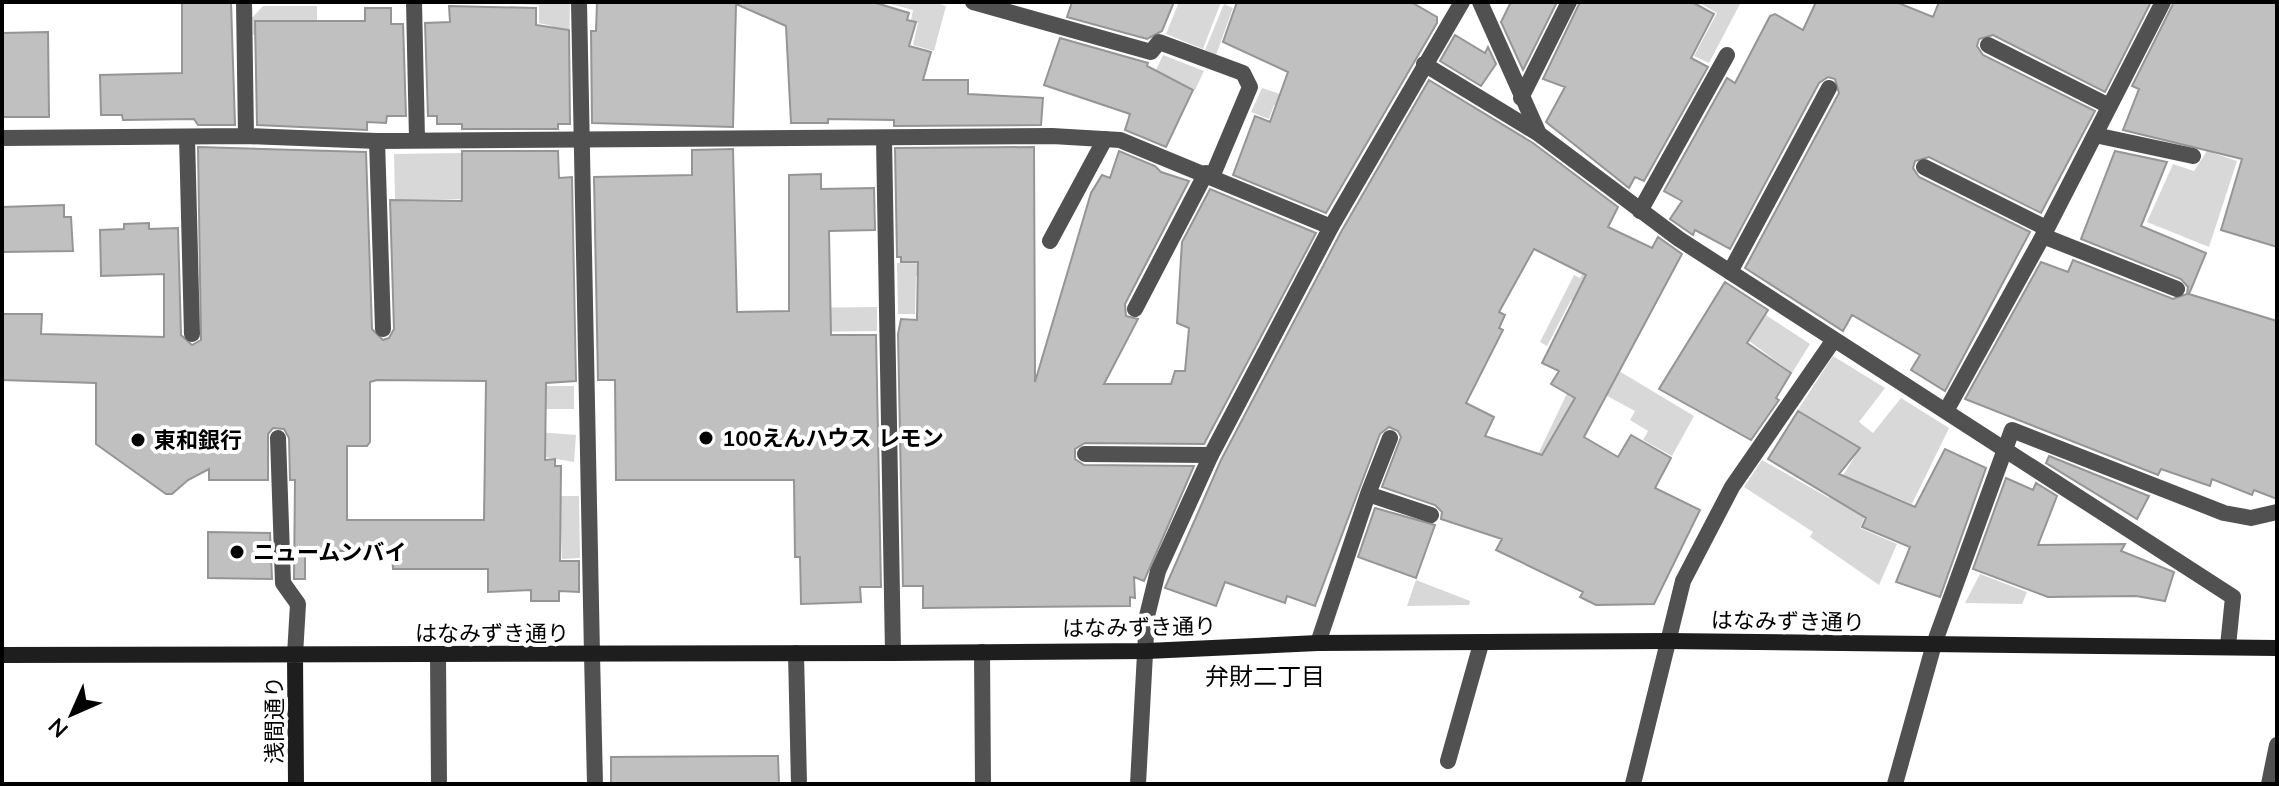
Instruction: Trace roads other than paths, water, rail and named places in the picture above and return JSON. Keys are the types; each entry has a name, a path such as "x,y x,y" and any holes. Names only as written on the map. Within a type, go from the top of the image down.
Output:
{"street":[{"path":"244,2 246,136"},
{"path":"414,2 417,139"},
{"path":"579,2 595,784"},
{"path":"973,2 1151,52 1159,42 1243,73 1250,87 1209,175 1135,309"},
{"path":"1138,784 1147,616 1158,571 1211,455 1331,227 1462,2"},
{"path":"1480,2 1539,134"},
{"path":"1521,98 1569,2"},
{"path":"1946,411 2045,232 2163,2"},
{"path":"1988,45 2109,106"},
{"path":"1640,211 1727,55"},
{"path":"1424,64 1539,134 1640,211 1833,341 2233,597 2228,646"},
{"path":"1730,272 1829,88"},
{"path":"2095,135 2193,156"},
{"path":"2,138 246,136 377,141 1120,140 1331,227"},
{"path":"187,137 192,334"},
{"path":"884,138 893,653"},
{"path":"1050,241 1105,139"},
{"path":"377,141 383,329"},
{"path":"1924,167 2045,232 2177,289"},
{"path":"1633,784 1683,581 1732,487 1833,341"},
{"path":"1895,784 1934,644 2012,430 2224,513 2251,518 2277,512"},
{"path":"278,438 283,583 298,604 295,655"},
{"path":"1318,643 1390,438"},
{"path":"1085,454 1211,455"},
{"path":"1368,494 1431,515"},
{"name":"はなみずき通り","path":"2,655 1147,651 1318,643 1667,641 2277,648"},
{"path":"1448,761 1481,644"},
{"path":"982,652 983,784"},
{"path":"796,653 799,784"},
{"name":"浅間通り","path":"295,655 296,784"},
{"path":"438,655 439,784"},
{"path":"2269,784 2277,745"}],"place":[{"name":"100えんハウス レモン","path":"706,438"},
{"name":"東和銀行","path":"138,440"},
{"name":"ニュームンバイ","path":"237,552"}],"district":[{"name":"弁財二丁目","path":"1265,677"}]}
